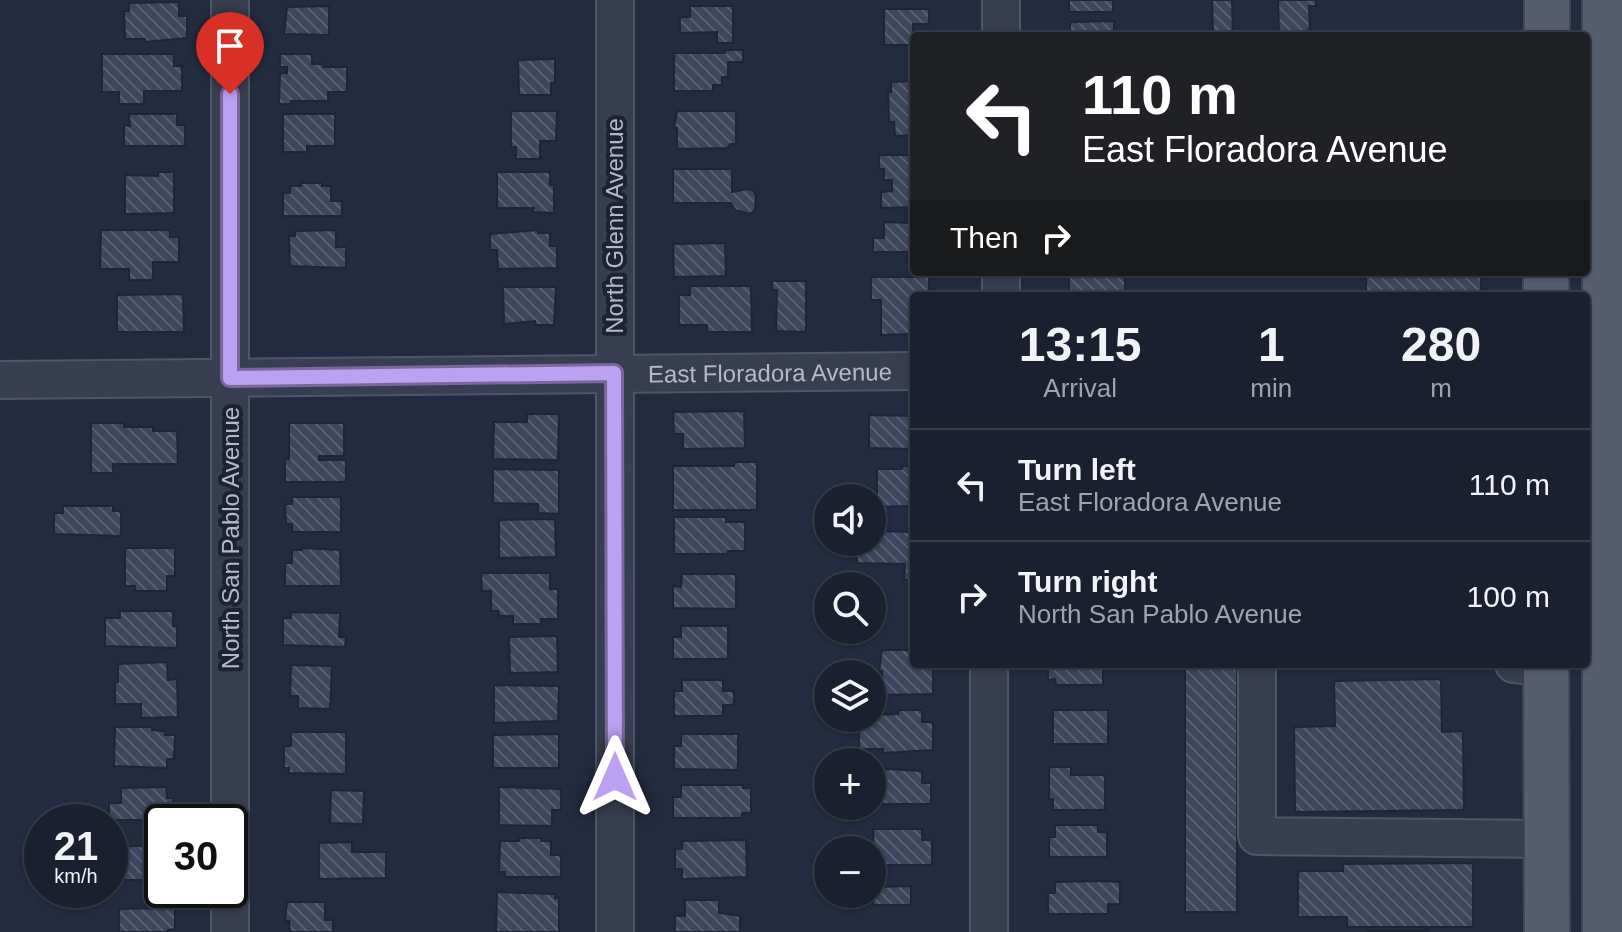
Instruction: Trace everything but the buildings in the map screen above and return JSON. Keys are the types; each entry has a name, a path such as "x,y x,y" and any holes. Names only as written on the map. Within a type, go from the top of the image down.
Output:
{"main road":[{"path":"1547,0 1547,32"},
{"path":"1605,0 1595,370 1611,916"},
{"path":"1535,668 1546,839 1547,932"}],"street":[{"name":"North San Pablo Avenue","path":"230,0 230,932"},
{"name":"North Glenn Avenue","path":"615,0 615,932"},
{"path":"1001,0 1001,32"},
{"name":"East Floradora Avenue","path":"0,380 910,371"},
{"path":"989,668 989,932"},
{"path":"1257,668 1257,836 1546,839"}],"route":[{"path":"230,94 230,378 614,373 615,777"}]}
